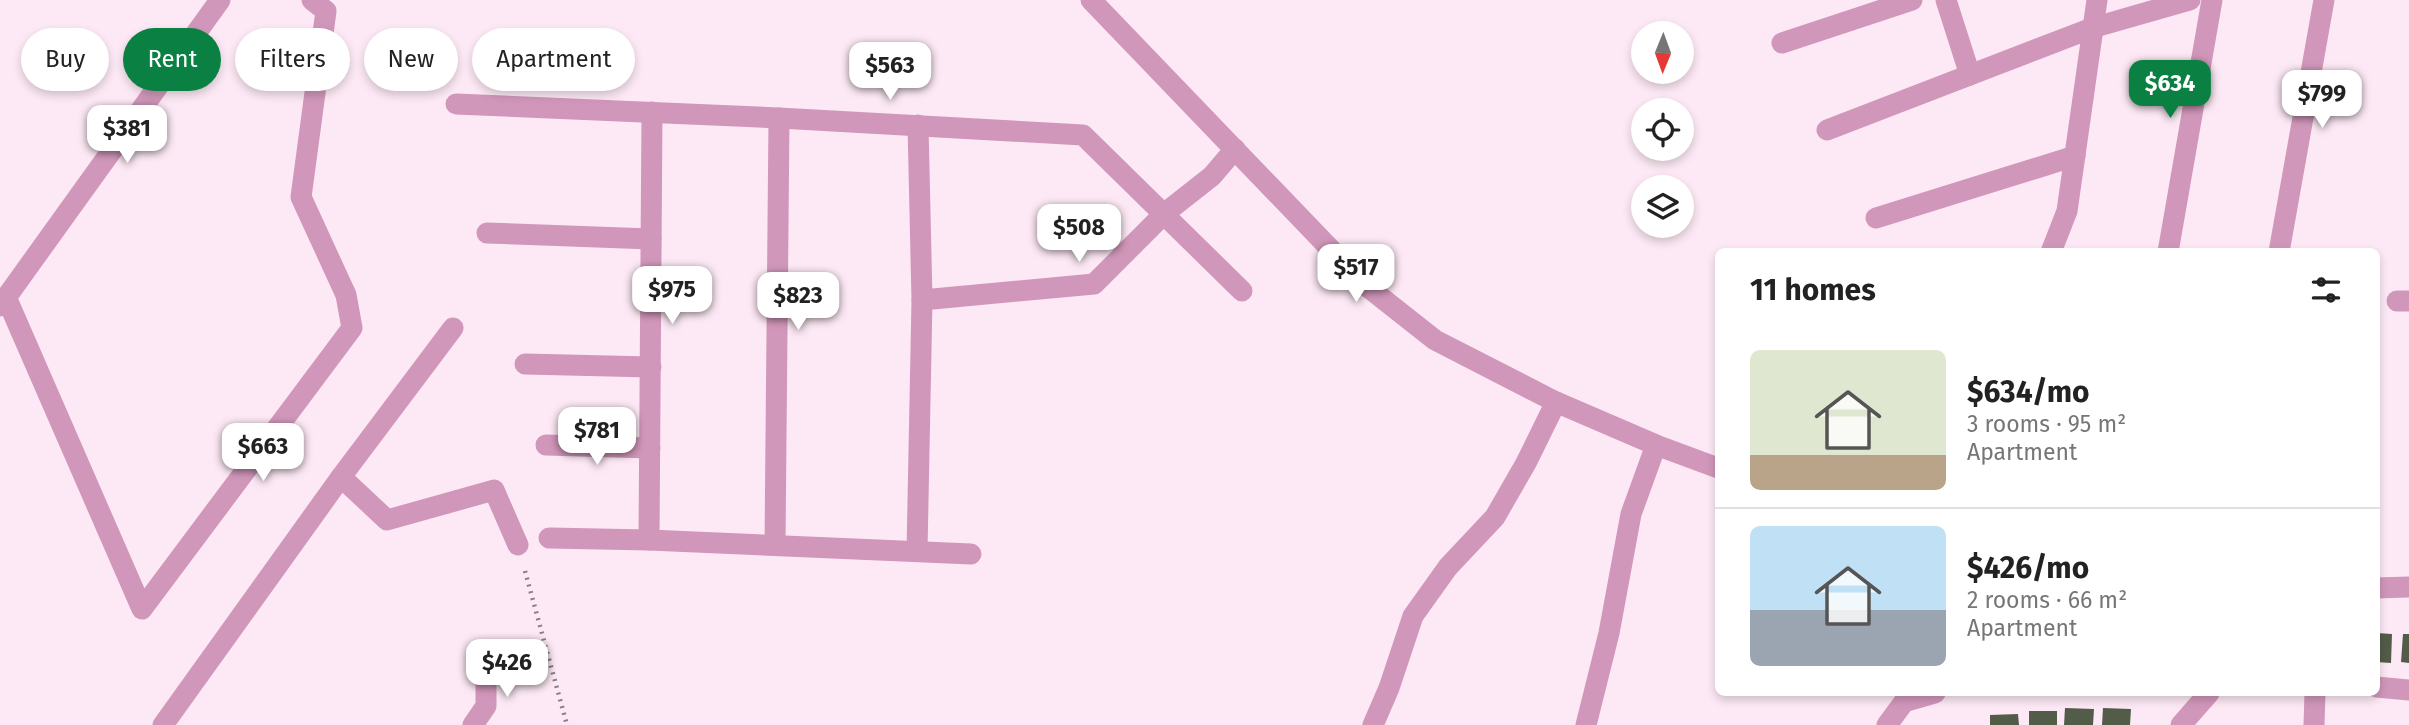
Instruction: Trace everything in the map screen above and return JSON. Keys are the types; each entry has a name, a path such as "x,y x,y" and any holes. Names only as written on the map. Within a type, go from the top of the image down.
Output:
{"street":[{"path":"220,0 3,302 142,609 352,328 346,295 301,197 326,10 312,0"},
{"path":"1091,0 1363,284 1435,340 1556,402 1715,467"},
{"path":"1782,43 1912,0"},
{"path":"1946,0 1970,75"},
{"path":"2053,248 2067,211 2097,0"},
{"path":"1827,130 2092,28 2190,0"},
{"path":"2169,248 2212,0"},
{"path":"2280,248 2324,0"},
{"path":"456,104 1083,135 1242,290"},
{"path":"649,540 652,112"},
{"path":"775,545 779,118"},
{"path":"917,551 922,300 918,125"},
{"path":"922,300 1094,284 1166,213 1212,176 1235,149"},
{"path":"1876,218 2075,156"},
{"path":"487,233 651,239"},
{"path":"163,725 341,477 453,327"},
{"path":"525,364 651,367"},
{"path":"1373,725 1389,688 1413,616 1448,567 1494,517 1526,463 1556,402"},
{"path":"546,444 650,448"},
{"path":"1586,725 1609,633 1631,514 1656,445"},
{"path":"341,477 387,520 494,490 518,545"},
{"path":"549,538 971,554"},
{"path":"2380,588 2409,587"},
{"path":"473,725 489,715 486,655"},
{"path":"2380,687 2409,690"},
{"path":"1887,725 1904,702 1925,696"},
{"path":"2181,725 2206,696"},
{"path":"2314,725 2315,696"}],"path":[{"path":"518,545 567,725"}],"building":[{"path":"2380,633 2392,634 2391,663 2380,662"},
{"path":"2403,634 2409,634 2409,663 2401,662"},
{"path":"2065,708 2094,709 2093,725 2064,725"},
{"path":"2103,708 2131,709 2130,725 2102,725"},
{"path":"2029,711 2057,711 2057,725 2029,725"},
{"path":"2018,714 2019,725 1990,725 1990,715"}]}
